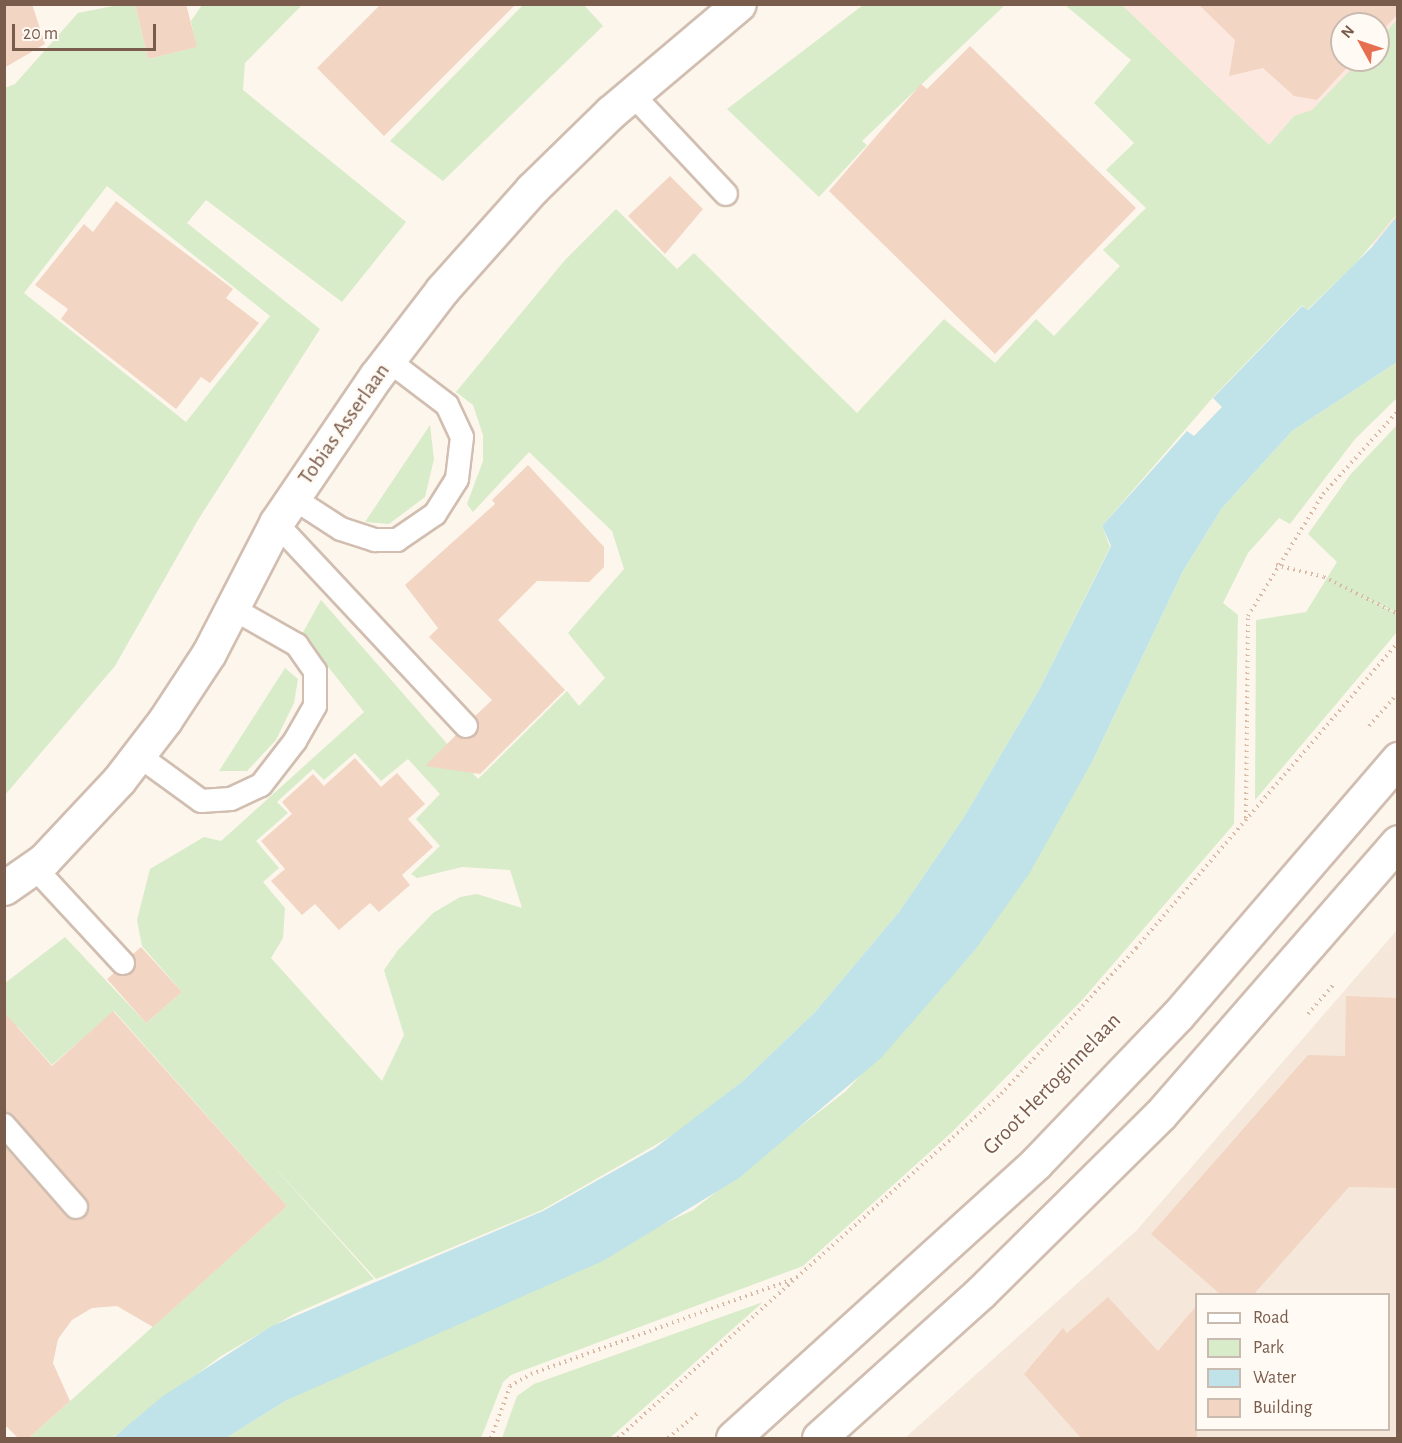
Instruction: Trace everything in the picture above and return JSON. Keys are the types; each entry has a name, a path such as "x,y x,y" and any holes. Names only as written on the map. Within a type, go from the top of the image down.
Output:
{"main road":[{"name":"Tobias Asserlaan","path":"4,888 34,867 138,755 202,663 285,511 388,360 532,189 632,94 739,4"},
{"name":"Groot Hertoginnelaan","path":"733,1438 1036,1163 1178,1015 1398,759"},
{"path":"819,1438 980,1293 1160,1115 1398,842"}],"lane":[{"path":"632,94 726,194"},
{"path":"285,511 375,540 397,540 435,514 457,479 462,437 447,405 388,360"},
{"path":"285,511 466,726"},
{"path":"138,755 201,801 231,799 261,785 295,741 315,706 315,671 297,645 232,608"},
{"path":"34,867 123,963"},
{"path":"4,1125 76,1207"}],"path":[{"path":"1246,818 1248,616 1276,565 1348,461 1398,411"},
{"path":"1276,565 1324,577 1398,614"},
{"path":"618,1438 800,1277 1001,1094 1122,964 1398,642"},
{"path":"1367,728 1398,693"},
{"path":"491,1438 510,1386 531,1374 800,1277"},
{"path":"668,1438 701,1410"}],"shaded area":[{"path":"1122,5 1397,5 1398,216 1373,245"},
{"path":"1397,930 1397,1438 905,1438 1137,1230"}],"green space":[{"path":"524,4 584,5 603,26 443,181 390,141"},
{"path":"118,5 153,5 136,9 148,59 196,47 191,21 202,5 302,5 245,63 243,90 406,222 342,302 206,200 187,223 320,329 198,520 115,666 5,795 5,88 15,84 78,13","holes":["107,186 270,316 186,422 24,293"]},
{"path":"863,5 1005,5 862,141 867,145 819,197 727,109"},
{"path":"1065,5 1122,5 1269,145 1294,116 1312,110 1348,72 1390,72 1390,27 1397,20 1397,214 1356,263 1307,310 1302,305 1215,395 1102,526 1110,547 1039,690 964,817 899,912 815,1012 743,1081 678,1132 542,1210 376,1279 267,1159 374,1279 294,1314 221,1356 112,1438 29,1438 287,1206 114,1011 52,1065 18,1027 5,1038 5,983 65,937 146,1023 182,992 142,946 137,920 150,869 204,837 221,841 364,712 302,634 321,600 478,779 567,691 579,706 605,678 568,633 624,569 612,531 529,452 473,512 467,504 483,461 483,435 473,405 456,392 565,260 616,209 677,269 694,253 857,413 944,319 995,363 1036,319 1054,336 1120,266 1103,250 1146,208 1106,170 1134,143 1094,103 1131,60","holes":["355,753 381,781 408,759 440,794 416,819 440,846 411,874 417,878 462,867 510,870 522,908 477,894 460,897 433,913 398,950 384,970 404,1035 382,1081 271,958 283,938 285,908 263,882 279,868 256,841 288,813 277,802 313,769 324,780"]},
{"path":"1397,362 1397,398 1355,439 1290,524 1279,518 1248,553 1223,603 1238,615 1234,824 1083,999 951,1133 803,1266 511,1375 503,1382 481,1438 226,1438 287,1400 693,1210 846,1091 975,950 1093,760 1183,571 1222,508 1292,431"},
{"path":"430,425 434,459 425,497 389,524 365,522"},
{"path":"1397,425 1397,613 1354,592 1397,614 1397,632 1255,800 1256,620 1306,612 1337,562 1308,534 1350,475"},
{"path":"285,668 298,679 294,703 276,740 247,771 219,771"},
{"path":"763,1302 610,1438 502,1438 517,1396 534,1384"}],"water":[{"path":"1397,216 1397,362 1292,431 1222,508 1183,571 1093,760 1029,874 975,950 881,1058 739,1178 603,1261 287,1400 226,1438 113,1438 163,1396 272,1326 543,1211 655,1148 743,1081 815,1012 899,912 964,817 1039,690 1111,546 1102,526 1187,431 1194,436 1222,407 1213,398 1302,306 1308,310 1372,247"}],"building":[{"path":"4,4 32,4 45,44 4,68"},
{"path":"135,4 186,4 197,47 148,59"},
{"path":"381,4 516,4 384,136 317,68"},
{"path":"1198,4 1398,4 1398,14 1390,22 1390,12 1330,12 1330,72 1343,72 1317,100 1294,96 1263,68 1229,76 1235,40"},
{"path":"970,46 1136,208 995,354 829,191 921,84 927,89"},
{"path":"670,176 703,209 665,254 628,216"},
{"path":"116,201 233,289 226,298 259,323 210,383 201,377 176,409 61,319 68,309 35,285 84,224 93,232"},
{"path":"528,465 604,547 604,567 589,582 537,581 498,620 565,690 480,774 425,766 456,735 476,735 475,716 492,700 429,637 438,628 405,585 495,504 492,500"},
{"path":"355,758 381,787 397,773 425,804 408,819 433,847 402,875 410,885 379,912 370,903 339,930 315,904 302,915 271,881 285,869 261,841 292,814 282,802 313,774 324,786"},
{"path":"141,947 182,992 146,1023 107,979 114,973 133,972 133,954"},
{"path":"1346,996 1398,998 1398,1188 1349,1187 1255,1293 1219,1293 1151,1234 1308,1055 1345,1056"},
{"path":"113,1011 287,1206 153,1327 117,1306 92,1308 72,1320 58,1339 53,1363 70,1401 29,1438 18,1438 4,1424 4,1146 66,1216 79,1220 89,1205 14,1116 4,1112 4,1012 52,1066"},
{"path":"1108,1297 1158,1351 1195,1307 1195,1431 1197,1431 1197,1438 1081,1438 1024,1374 1063,1328 1067,1333"}]}
